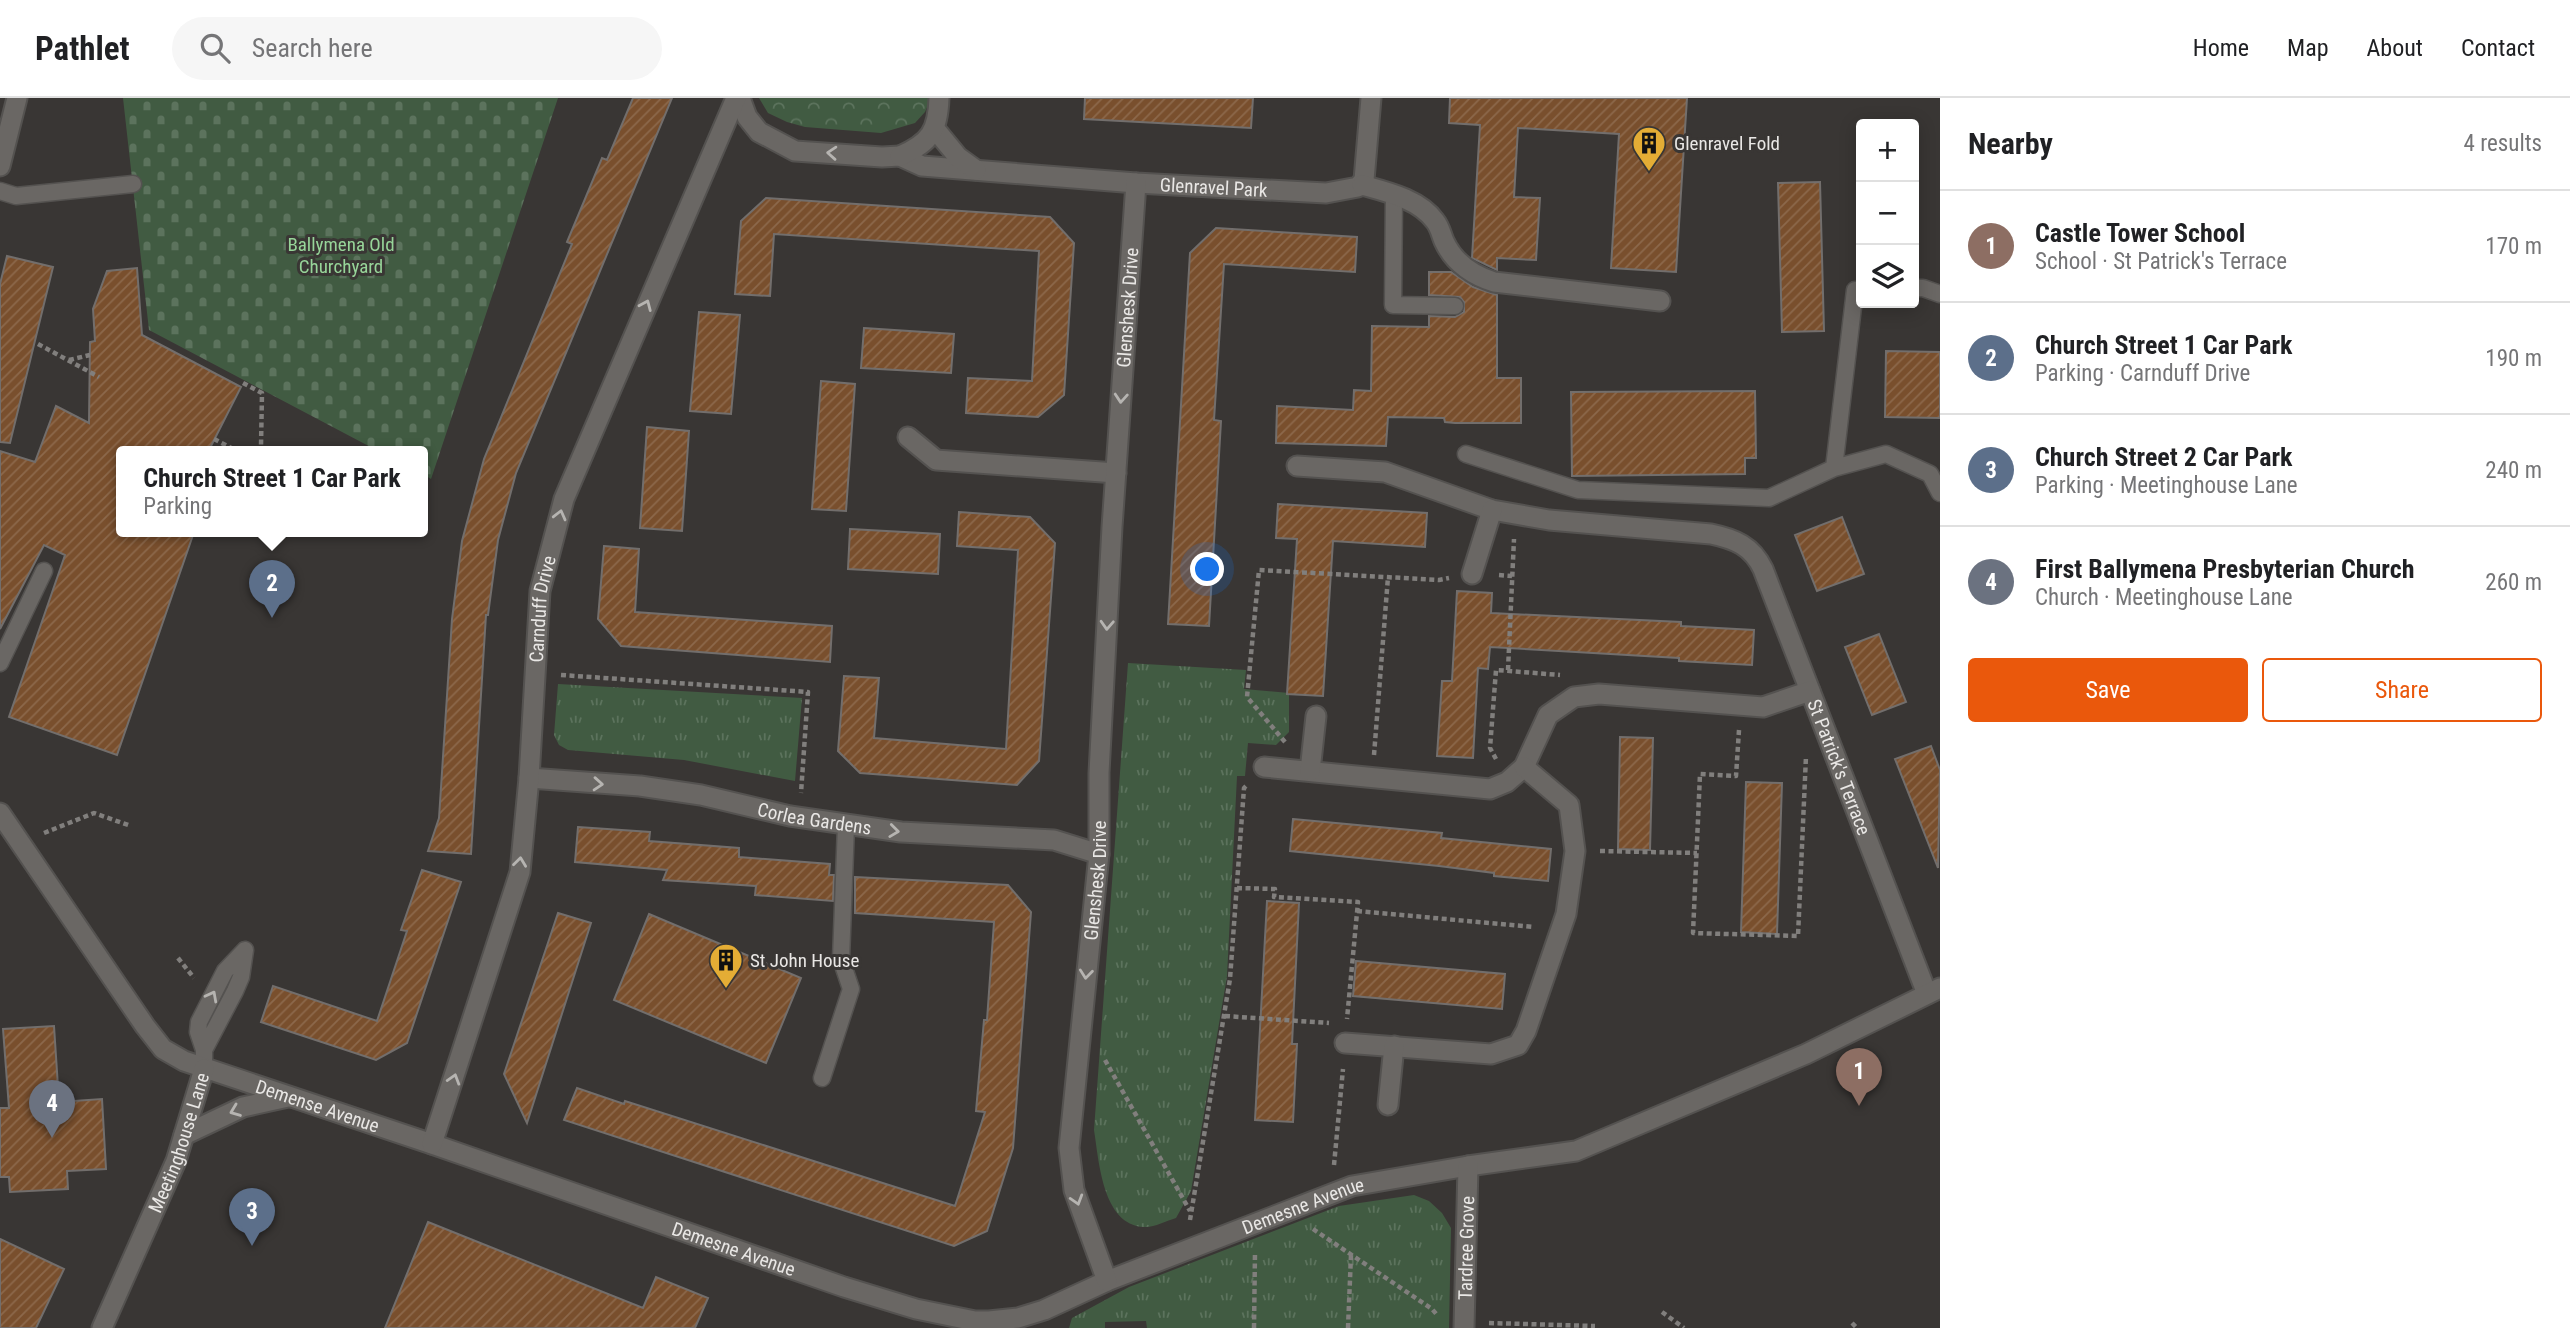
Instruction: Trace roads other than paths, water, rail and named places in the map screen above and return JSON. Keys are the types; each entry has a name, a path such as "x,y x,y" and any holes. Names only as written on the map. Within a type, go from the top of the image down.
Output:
{"street":[{"name":"Glenravel Park","path":"738,98 747,117 759,132 795,151 900,156 922,166 1136,183 1326,193 1362,185"},
{"name":"Carnduff Drive","path":"432,1144 520,872 530,778 540,592 564,499 738,98"},
{"path":"900,156 921,147 935,130 939,98"},
{"path":"1371,98 1362,185 1394,194 1424,210 1436,222 1454,257 1475,276 1494,282 1660,301"},
{"path":"0,166 16,100"},
{"path":"935,130 958,156 976,170"},
{"name":"Glenshesk Drive","path":"1107,1281 1084,1222 1070,1168 1069,1148 1099,854 1099,773 1136,183"},
{"path":"908,437 936,460 1116,473"},
{"path":"1297,466 1385,472 1492,510 1549,520 1711,534 1738,542 1757,557 1763,569 1810,691"},
{"path":"1472,574 1492,510"},
{"name":"St Patrick's Terrace","path":"1524,767 1548,715 1574,696 1599,694 1763,708 1810,691 1933,991"},
{"path":"1311,771 1315,716"},
{"path":"1264,767 1490,789 1507,782 1524,767 1569,805 1576,851 1566,915 1526,1031 1518,1045 1504,1052 1491,1054 1394,1046 1346,1034"},
{"name":"Corlea Gardens","path":"530,778 640,786 701,795 800,817 901,832 1054,840 1099,854"},
{"name":"Meetinghouse Lane","path":"0,813 163,1049 204,1059 176,1161 102,1328"},
{"name":"Demesne Avenue","path":"432,1144 706,1240 916,1309 975,1321 989,1321 1018,1318 1044,1310 1107,1281 1352,1186 1576,1151 1806,1054 1933,991"},
{"path":"1388,1105 1394,1046"},
{"name":"Demense Avenue","path":"204,1059 289,1097 432,1144"},
{"path":"184,1135 243,1107 289,1097"},
{"name":"Tardree Grove","path":"1464,1325 1468,1166"},
{"path":"1044,1310 1051,1328"}],"lane":[{"path":"0,191 16,196 133,184"},
{"path":"1394,194 1393,305 1455,306"},
{"path":"1919,288 1940,294"},
{"path":"1834,468 1856,290"},
{"path":"1466,454 1578,491 1769,498 1834,468 1886,454 1930,474 1940,494"},
{"path":"0,663 44,571"},
{"path":"822,1078 852,989 841,959 846,825"},
{"path":"245,950 241,977 204,1059 198,1031 199,1022 225,971 245,950"}],"place":[{"name":"Glenravel Fold","path":"1649,173"},
{"name":"Church Street 1 Car Park","path":"272,618"},
{"name":"St John House","path":"726,990"},
{"name":"Castle Tower School","path":"1859,1106"},
{"name":"First Ballymena Presbyterian Church","path":"52,1138"},
{"name":"Church Street 2 Car Park","path":"252,1246"}],"park label":[{"name":"Ballymena Old Churchyard","path":"341,255"}]}
